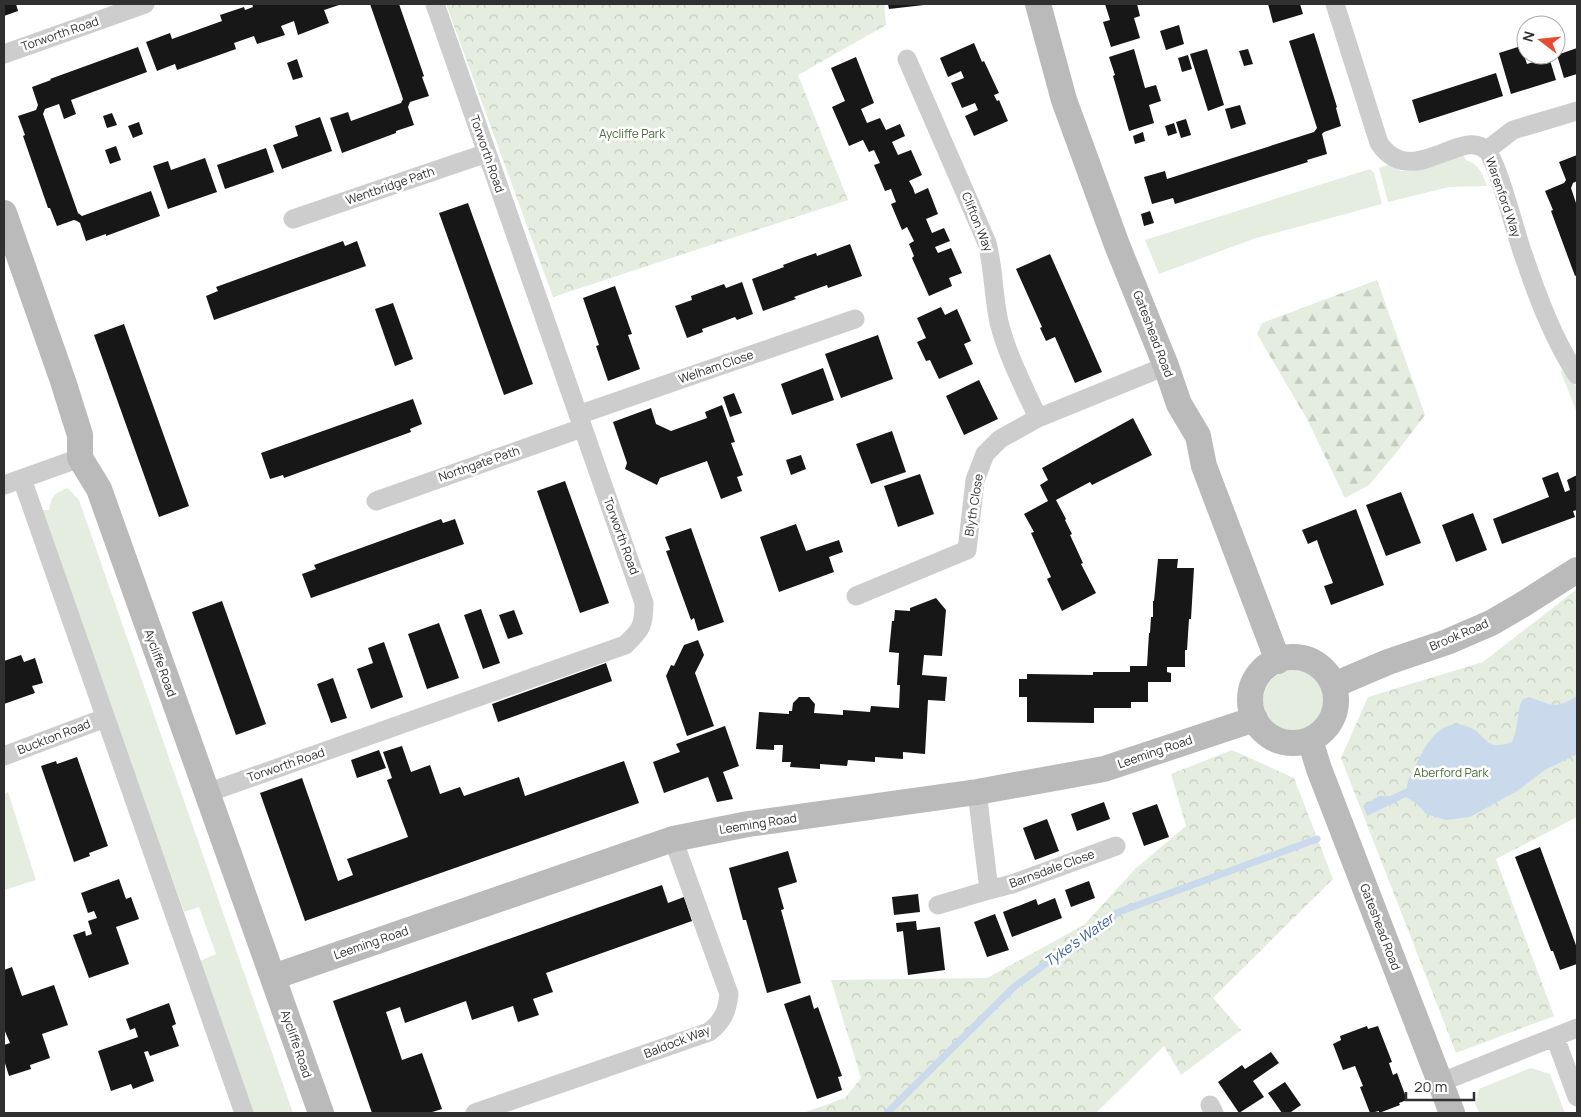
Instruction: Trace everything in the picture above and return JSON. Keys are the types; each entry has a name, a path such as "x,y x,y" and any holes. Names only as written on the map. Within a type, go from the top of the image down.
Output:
{"street":[{"name":"Torworth Road","path":"4,54 146,4"},
{"name":"Torworth Road","path":"206,793 625,645 638,634 644,619 644,603 435,4"},
{"name":"Gateshead Road","path":"1038,4 1064,100 1179,404 1198,436 1207,475 1278,660"},
{"name":"Warenford Way","path":"1336,4 1379,143 1386,154 1402,162 1421,160 1464,146 1476,145 1487,150 1495,165 1523,254 1549,322 1577,375"},
{"name":"Clifton Way","path":"907,59 987,242 992,261 998,320 1003,338 1038,418"},
{"path":"1487,150 1513,130 1577,111"},
{"name":"Wentbridge Path","path":"293,219 487,153"},
{"path":"4,213 80,435 80,458 4,486"},
{"name":"Welham Close","path":"580,422 855,319"},
{"name":"Blyth Close","path":"856,596 967,550 975,480 985,454 1000,439 1038,418 1166,366"},
{"name":"Northgate Path","path":"376,501 580,422"},
{"name":"Aycliffe Road","path":"80,458 99,489 321,1113"},
{"path":"22,479 244,1113"},
{"name":"Brook Road","path":"1334,685 1388,662 1447,642 1491,623 1577,570"},
{"path":"1300,658 1311,661 1324,671 1334,685 1335,711 1330,723 1321,733 1310,740 1297,743 1278,740 1262,730 1255,719 1251,705 1251,691 1261,673 1278,660 1300,658"},
{"name":"Buckton Road","path":"4,756 105,718"},
{"name":"Leeming Road","path":"273,977 673,839 748,824 977,792 1104,769 1255,719"},
{"name":"Gateshead Road","path":"1310,740 1319,769 1452,1113"},
{"path":"977,792 989,890"},
{"name":"Baldock Way","path":"475,1113 709,1032 718,1025 728,1006 729,994 673,839"},
{"name":"Barnsdale Close","path":"938,905 1012,884 1116,846"},
{"path":"1440,1083 1577,1028"},
{"path":"1555,1037 1577,1097"}],"green space":[{"name":"Aycliffe Park","path":"446,4 884,4 886,25 798,75 848,200 553,297"},
{"path":"1463,155 1466,160 1480,170 1487,186 1449,187 1388,202 1379,168 1388,165 1401,171 1411,171"},
{"path":"1370,169 1374,173 1382,204 1253,239 1159,274 1145,240"},
{"path":"1377,280 1425,415 1369,485 1345,498 1307,419 1257,334 1262,323"},
{"path":"1563,367 1577,388 1577,413 1561,372"},
{"path":"68,488 79,500 293,1113 254,1113 200,961 216,954 199,907 184,912 42,510 49,510 54,496"},
{"name":"Aberford Park","path":"1577,589 1577,817 1496,859 1554,1016 1456,1053 1341,758 1368,697 1483,662"},
{"path":"1294,670 1311,675 1316,679 1320,684 1325,701 1320,718 1316,723 1311,727 1294,732 1277,727 1272,723 1268,718 1263,701 1268,684 1272,679 1277,675"},
{"path":"1232,750 1294,778 1333,879 1213,998 1241,1030 1181,1075 1164,1046 1096,1113 803,1113 845,1098 861,1078 831,980 987,978 1084,925 1135,869 1186,826 1171,774"},
{"path":"8,792 36,880 4,890 4,794"},
{"path":"1531,1068 1550,1074 1565,1113 1479,1113 1475,1103 1479,1089"}],"water":[{"path":"1577,696 1577,754 1545,770 1517,791 1470,817 1446,820 1426,814 1417,804 1406,797 1367,816 1363,806 1379,796 1390,796 1407,788 1408,781 1422,752 1443,728 1452,725 1464,725 1474,730 1491,744 1505,744 1512,742 1523,699 1529,697 1548,704 1558,705"}],"building":[{"path":"4,4 16,4 18,11 4,16"},
{"path":"252,4 342,4 324,10 329,23 298,35 294,21 281,26 285,35 257,44 254,36 234,43 236,49 177,70 175,64 157,71 146,42 170,33 172,39 222,21 220,15 244,7 245,10 253,7"},
{"path":"370,4 399,4 429,96 410,102 408,107 414,125 342,153 330,118 348,112 351,121 401,103 403,99"},
{"path":"888,4 924,4 924,5 889,9"},
{"path":"1105,4 1137,4 1140,16 1134,18 1140,38 1111,47 1103,22 1110,20"},
{"path":"1268,4 1300,4 1303,14 1273,23"},
{"path":"1179,25 1184,44 1166,50 1160,31"},
{"path":"1314,33 1341,126 1322,134 1327,154 1307,160 1308,162 1175,204 1173,198 1152,204 1144,177 1165,171 1167,179 1314,132 1317,128 1289,41"},
{"path":"974,43 999,93 994,95 997,101 999,100 1008,121 974,136 965,116 978,110 975,103 962,108 951,83 964,78 961,71 948,77 940,58"},
{"path":"138,47 147,72 71,100 76,114 64,119 59,104 45,109 43,114 78,213 82,216 151,191 160,216 106,236 106,234 86,241 80,223 77,221 74,220 57,226 50,208 48,208 18,116 36,110 38,105 32,87"},
{"path":"1516,48 1516,65 1551,65 1556,80 1511,94 1499,53"},
{"path":"1577,48 1577,74 1564,78 1560,65 1566,65 1566,52"},
{"path":"1134,49 1145,88 1156,85 1161,101 1149,105 1154,123 1129,131 1109,57"},
{"path":"1207,49 1224,105 1208,111 1190,54"},
{"path":"1248,49 1253,64 1244,66 1239,51"},
{"path":"1188,55 1192,69 1182,72 1178,58"},
{"path":"856,57 874,103 861,109 867,123 880,118 886,130 900,124 905,136 892,142 898,155 911,150 922,175 909,181 915,194 928,188 938,214 926,219 932,233 944,228 950,241 935,247 938,253 951,248 962,273 949,278 952,286 929,296 912,258 914,256 909,244 914,241 907,227 902,230 891,204 896,202 891,189 885,191 874,165 880,163 874,150 869,152 863,140 849,146 832,107 845,101 831,68"},
{"path":"297,59 303,77 293,80 287,63"},
{"path":"1496,73 1503,96 1419,123 1412,100"},
{"path":"1240,105 1246,124 1231,129 1225,109"},
{"path":"112,113 117,125 107,128 103,116"},
{"path":"320,117 332,151 282,169 273,145 298,136 295,126"},
{"path":"1186,119 1191,135 1181,138 1176,122"},
{"path":"139,122 143,134 133,138 128,126"},
{"path":"1174,123 1177,133 1168,136 1165,126"},
{"path":"1143,132 1145,141 1135,144 1133,136"},
{"path":"116,146 121,160 110,164 105,150"},
{"path":"266,148 274,172 225,189 217,165"},
{"path":"1577,155 1577,181 1573,183 1571,188 1577,206 1577,275 1575,276 1545,191 1564,183 1566,180 1559,162"},
{"path":"205,158 217,192 168,209 153,166 168,161 171,170"},
{"path":"468,203 533,384 504,395 439,213"},
{"path":"1150,211 1154,223 1144,226 1141,214"},
{"path":"343,241 345,246 357,241 366,266 214,320 206,296 218,291 216,287"},
{"path":"850,244 862,276 828,288 827,285 763,311 752,279 799,259 816,253 817,256"},
{"path":"1050,254 1102,372 1075,383 1055,337 1046,341 1040,328 1042,327 1016,269"},
{"path":"742,282 753,314 737,320 735,317 702,329 703,332 687,338 675,306 692,300 691,296 724,284 726,288"},
{"path":"615,286 632,334 628,335 640,369 608,381 596,346 599,345 583,298"},
{"path":"393,303 413,359 395,366 375,309"},
{"path":"941,307 945,315 957,309 971,341 964,344 973,364 939,379 930,360 926,361 917,342 926,338 917,318"},
{"path":"124,324 189,506 159,517 94,335"},
{"path":"878,335 893,379 841,398 825,354"},
{"path":"823,368 834,400 792,415 781,384"},
{"path":"979,380 998,419 964,435 946,396"},
{"path":"734,393 742,413 730,417 723,397"},
{"path":"413,399 422,424 410,429 411,432 284,478 283,475 270,479 261,453"},
{"path":"722,405 735,442 731,443 743,475 737,477 742,491 721,499 707,461 660,478 657,485 625,469 627,463 613,422 651,408 656,424 671,431 707,418 705,412"},
{"path":"1133,418 1152,455 1092,485 1090,482 1056,500 1072,534 1070,535 1083,563 1081,564 1096,593 1062,611 1047,579 1051,577 1031,533 1034,532 1024,514 1048,501 1040,485 1048,480 1042,468"},
{"path":"892,431 906,472 871,484 856,444"},
{"path":"801,455 806,469 791,475 786,460"},
{"path":"1558,472 1565,492 1570,490 1567,480 1577,475 1577,510 1573,511 1575,517 1502,544 1493,519 1549,497 1542,478"},
{"path":"920,474 934,514 898,527 884,486"},
{"path":"565,481 609,603 580,613 537,491"},
{"path":"1401,492 1421,543 1386,556 1366,505"},
{"path":"1356,509 1384,585 1331,605 1324,586 1333,583 1317,540 1308,544 1302,530"},
{"path":"1473,513 1487,550 1456,562 1442,525"},
{"path":"441,519 443,523 455,519 464,544 311,598 302,574 316,569 314,565"},
{"path":"796,524 806,551 839,540 843,552 829,557 834,572 779,592 760,537"},
{"path":"691,528 724,622 698,631 694,618 691,620 666,551 670,550 665,537"},
{"path":"1158,559 1178,559 1177,568 1194,568 1191,619 1189,619 1187,650 1185,650 1185,667 1167,667 1167,672 1171,673 1171,682 1148,682 1148,702 1131,702 1131,708 1094,708 1094,723 1027,722 1027,697 1019,697 1019,679 1027,679 1027,674 1093,675 1093,672 1130,672 1130,666 1147,666"},
{"path":"936,598 946,610 942,656 924,655 922,675 947,677 945,701 928,700 925,754 903,752 903,759 875,757 875,762 848,760 847,766 820,764 820,769 790,767 791,762 782,762 783,745 774,745 774,750 756,749 759,712 789,714 789,711 792,711 793,703 799,697 809,697 815,704 814,713 843,715 843,710 870,712 871,706 899,708 900,685 897,685 899,653 889,652 895,610 910,611 910,608"},
{"path":"222,601 266,724 236,735 192,612"},
{"path":"481,609 500,663 483,669 464,615"},
{"path":"514,610 523,634 508,639 499,615"},
{"path":"439,623 459,678 427,689 408,634"},
{"path":"698,640 704,655 695,673 714,726 687,736 666,676 671,665 674,666 684,645"},
{"path":"384,642 403,697 371,709 357,669 373,663 368,648"},
{"path":"21,655 24,662 35,658 43,683 32,686 35,693 4,704 4,661"},
{"path":"606,663 612,681 498,722 492,704"},
{"path":"333,678 347,718 331,723 317,684"},
{"path":"725,726 739,766 723,772 733,799 717,802 708,777 664,793 653,762 680,752 676,744"},
{"path":"402,746 411,772 430,765 440,794 460,787 464,796 519,777 525,796 624,761 639,803 305,921 260,793 302,778 338,881 353,875 347,859 408,837 387,780 392,778 383,752"},
{"path":"379,750 386,768 357,778 351,760"},
{"path":"77,757 108,846 89,853 90,856 74,862 41,766 56,761 57,764"},
{"path":"1104,802 1110,819 1077,831 1071,814"},
{"path":"1157,804 1169,837 1144,846 1132,813"},
{"path":"1047,819 1059,851 1035,860 1023,828"},
{"path":"1540,847 1577,948 1577,964 1560,970 1515,857"},
{"path":"788,851 797,882 778,888 784,909 781,910 801,983 767,993 746,920 743,920 729,868"},
{"path":"119,879 126,899 131,897 139,919 116,927 129,964 89,978 73,935 85,931 86,936 92,934 88,921 97,918 94,911 88,913 81,893"},
{"path":"1089,881 1095,898 1071,907 1065,890"},
{"path":"662,885 668,903 684,897 692,921 546,973 553,992 533,999 539,1015 518,1022 513,1006 472,1020 466,1001 405,1023 400,1007 386,1012 402,1060 422,1053 442,1109 429,1113 372,1113 333,1001"},
{"path":"918,894 920,912 894,915 892,897"},
{"path":"1055,898 1062,918 1012,937 1003,912 1036,899 1038,905"},
{"path":"995,914 1009,950 987,957 974,922"},
{"path":"916,921 917,930 940,927 945,970 908,975 903,931 897,932 896,923"},
{"path":"12,967 22,996 54,985 68,1025 42,1034 50,1058 30,1065 31,1069 9,1076 4,1060 4,1045 10,1043 4,1029 4,970"},
{"path":"810,995 814,1009 818,1007 842,1076 838,1077 842,1090 817,1099 784,1004"},
{"path":"169,1003 176,1024 172,1026 179,1046 150,1056 148,1051 144,1052 154,1081 133,1089 131,1084 111,1091 98,1051 138,1037 135,1028 130,1030 126,1019"},
{"path":"1367,1026 1368,1029 1378,1026 1392,1062 1389,1063 1393,1075 1397,1073 1407,1100 1399,1103 1400,1105 1379,1113 1379,1111 1370,1113 1360,1087 1363,1086 1355,1066 1343,1070 1333,1044 1341,1040 1340,1036"},
{"path":"1271,1052 1279,1063 1253,1081 1264,1097 1239,1113 1218,1082 1242,1065 1245,1069"},
{"path":"1285,1082 1301,1105 1291,1113 1282,1113 1268,1093"}],"waterway":[{"name":"Tyke's Water","path":"887,1113 1015,986 1116,913 1317,839"}]}
